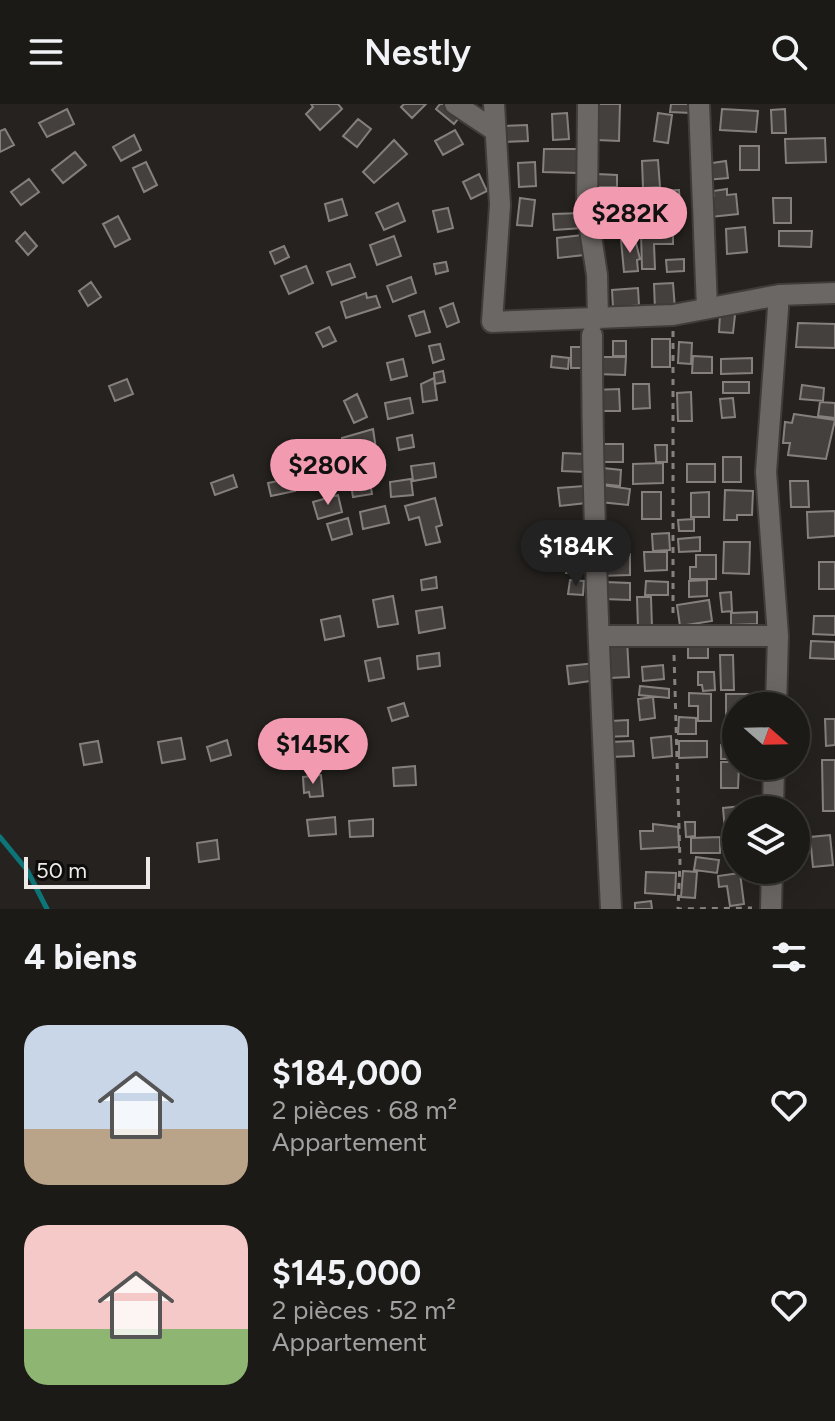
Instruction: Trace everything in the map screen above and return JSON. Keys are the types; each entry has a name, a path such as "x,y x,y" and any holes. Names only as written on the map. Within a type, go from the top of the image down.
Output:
{"street":[{"path":"455,104 494,130"},
{"path":"494,104 500,205 492,322 595,327 779,295 835,293"},
{"path":"588,104 587,210 597,275 594,563 601,636 611,909"},
{"path":"699,104 707,308"},
{"path":"776,692 778,636 766,472 779,295"},
{"path":"601,636 778,636"},
{"path":"771,909 772,884"}],"building":[{"path":"311,104 338,104 342,109 320,130 306,114 313,107"},
{"path":"404,104 426,104 412,118 401,107"},
{"path":"440,104 447,104 461,115 454,124 436,109"},
{"path":"599,104 620,104 619,141 597,140"},
{"path":"671,104 691,104 691,113 670,112"},
{"path":"67,109 74,124 47,137 39,123"},
{"path":"722,109 758,111 756,132 720,130"},
{"path":"785,109 786,133 772,133 771,110"},
{"path":"567,113 569,139 553,140 552,114"},
{"path":"658,113 672,115 668,143 654,141"},
{"path":"358,119 371,129 357,147 343,136"},
{"path":"527,125 528,141 503,142 502,126"},
{"path":"5,129 14,145 0,152 0,131"},
{"path":"455,130 463,144 443,155 435,141"},
{"path":"134,135 141,150 121,161 113,147"},
{"path":"825,138 826,162 786,163 785,139"},
{"path":"394,140 407,154 374,183 363,172"},
{"path":"740,146 759,146 759,170 740,170"},
{"path":"544,149 579,149 578,173 543,172"},
{"path":"75,152 86,165 63,183 52,170"},
{"path":"658,160 660,187 643,188 642,161"},
{"path":"726,161 728,178 706,180 705,164"},
{"path":"146,162 157,185 144,192 133,168"},
{"path":"535,162 536,186 519,187 518,163"},
{"path":"479,174 487,191 471,199 463,182"},
{"path":"597,174 617,175 617,187 597,187"},
{"path":"29,179 39,192 21,205 11,192"},
{"path":"727,189 727,195 736,194 738,214 711,217 709,197 714,196 713,191"},
{"path":"679,190 680,205 651,206 650,191"},
{"path":"520,198 535,200 532,226 517,225"},
{"path":"615,198 620,221 598,222 597,199"},
{"path":"773,198 791,198 791,223 774,223"},
{"path":"342,199 347,215 329,221 325,204"},
{"path":"398,203 405,221 384,230 376,213"},
{"path":"448,208 453,228 438,232 433,211"},
{"path":"674,211 674,230 650,230 650,212"},
{"path":"582,213 583,228 554,230 553,214"},
{"path":"118,216 130,239 115,247 103,224"},
{"path":"745,227 747,252 727,254 726,229"},
{"path":"779,231 812,231 811,247 779,246"},
{"path":"25,232 37,246 28,255 16,241"},
{"path":"673,232 673,244 654,244 655,269 642,269 641,233"},
{"path":"582,235 584,255 558,258 557,238"},
{"path":"394,236 401,256 377,265 370,245"},
{"path":"635,239 640,259 637,260 638,271 624,272 621,240"},
{"path":"284,246 289,257 275,264 270,252"},
{"path":"684,259 684,271 667,272 666,260"},
{"path":"446,262 448,271 436,274 434,264"},
{"path":"350,264 355,277 332,285 327,272"},
{"path":"306,266 313,283 289,294 281,276"},
{"path":"411,277 416,293 393,302 387,286"},
{"path":"91,282 101,297 88,306 79,291"},
{"path":"673,283 675,309 655,310 654,284"},
{"path":"638,288 639,305 613,308 612,290"},
{"path":"366,293 367,298 376,296 380,307 346,318 341,302"},
{"path":"453,303 459,322 447,327 440,308"},
{"path":"424,311 430,332 416,336 409,316"},
{"path":"720,314 735,315 733,333 719,332"},
{"path":"798,323 835,324 835,348 796,347"},
{"path":"329,327 336,341 323,347 316,333"},
{"path":"652,339 670,339 670,367 652,367"},
{"path":"613,341 626,341 626,356 613,356"},
{"path":"679,342 692,343 691,364 678,363"},
{"path":"440,344 444,359 433,363 429,346"},
{"path":"571,347 584,347 584,368 571,368"},
{"path":"552,356 569,358 568,369 551,367"},
{"path":"693,356 712,357 712,373 692,373"},
{"path":"596,357 626,357 625,375 596,374"},
{"path":"752,358 752,373 721,374 721,359"},
{"path":"403,359 407,376 391,380 387,363"},
{"path":"443,371 445,382 435,384 434,373"},
{"path":"434,378 437,400 423,402 421,384"},
{"path":"127,379 133,394 115,401 109,386"},
{"path":"723,382 749,382 749,393 723,393"},
{"path":"633,384 649,384 650,408 633,409"},
{"path":"802,385 824,388 823,401 800,399"},
{"path":"619,389 620,411 594,411 593,390"},
{"path":"691,392 692,421 678,421 677,393"},
{"path":"357,394 367,417 354,423 344,401"},
{"path":"410,398 413,413 388,419 385,403"},
{"path":"733,398 735,417 722,418 720,399"},
{"path":"820,402 835,403 835,418 818,416"},
{"path":"794,414 835,420 826,459 788,455 790,443 783,443 785,422 792,423"},
{"path":"373,429 376,449 345,455 342,438"},
{"path":"412,435 414,447 399,450 397,438"},
{"path":"601,444 623,444 623,462 600,462"},
{"path":"655,445 667,445 667,462 656,462"},
{"path":"563,453 585,454 585,472 562,471"},
{"path":"723,457 741,457 741,482 723,482"},
{"path":"327,461 331,475 306,482 302,468"},
{"path":"434,463 436,477 413,481 411,466"},
{"path":"663,463 663,483 633,484 633,464"},
{"path":"687,464 715,464 715,482 687,482"},
{"path":"603,468 621,470 620,486 601,484"},
{"path":"233,475 237,487 215,495 211,483"},
{"path":"292,478 295,491 271,496 268,483"},
{"path":"411,479 413,495 391,497 390,482"},
{"path":"370,481 372,494 353,497 351,485"},
{"path":"790,481 808,481 809,507 791,507"},
{"path":"602,485 630,489 628,505 600,502"},
{"path":"584,486 586,503 560,506 558,488"},
{"path":"725,490 753,491 752,515 737,515 737,520 724,520"},
{"path":"642,492 661,492 661,519 642,519"},
{"path":"709,492 709,517 691,517 691,493"},
{"path":"338,495 342,512 318,519 313,502"},
{"path":"435,498 442,525 436,527 440,542 426,545 419,517 409,520 405,506"},
{"path":"385,506 389,523 363,529 360,512"},
{"path":"835,511 835,536 808,538 807,512"},
{"path":"348,518 352,534 332,540 327,524"},
{"path":"694,519 694,531 679,531 678,520"},
{"path":"580,532 580,559 561,559 560,533"},
{"path":"669,533 670,550 653,551 652,534"},
{"path":"619,537 619,551 599,551 599,538"},
{"path":"700,537 700,551 679,552 678,539"},
{"path":"724,542 750,542 749,574 723,573"},
{"path":"644,552 667,552 667,570 645,571"},
{"path":"630,554 630,575 599,576 598,555"},
{"path":"696,555 716,555 716,579 690,579 690,567 696,567"},
{"path":"566,561 588,561 588,573 566,573"},
{"path":"819,562 835,562 835,589 819,589"},
{"path":"436,577 437,588 422,590 421,580"},
{"path":"570,580 584,581 583,595 568,594"},
{"path":"707,580 707,596 689,597 689,581"},
{"path":"646,581 668,582 668,595 645,595"},
{"path":"605,582 630,583 630,600 604,599"},
{"path":"731,592 732,611 722,612 720,593"},
{"path":"393,596 398,624 378,627 373,600"},
{"path":"637,597 651,597 652,628 638,629"},
{"path":"709,600 712,621 680,626 677,605"},
{"path":"442,607 445,628 419,633 416,611"},
{"path":"757,612 757,624 731,625 731,613"},
{"path":"340,616 344,636 325,640 321,620"},
{"path":"814,616 835,616 835,635 813,634"},
{"path":"627,639 629,677 610,678 608,640"},
{"path":"688,640 708,640 708,658 688,658"},
{"path":"811,641 835,642 835,659 810,658"},
{"path":"439,653 440,666 418,669 417,656"},
{"path":"720,655 733,655 734,690 721,690"},
{"path":"380,658 384,678 369,681 365,661"},
{"path":"596,663 598,680 569,684 567,666"},
{"path":"663,665 664,679 643,681 642,667"},
{"path":"698,672 714,672 715,690 703,691 702,685 698,685"},
{"path":"640,686 669,689 669,698 639,695"},
{"path":"689,693 711,694 711,721 698,721 698,706 689,706"},
{"path":"653,697 655,718 640,720 638,699"},
{"path":"404,703 408,716 392,721 388,708"},
{"path":"679,717 696,718 696,734 678,734"},
{"path":"825,719 835,719 835,745 826,746"},
{"path":"628,720 628,736 605,737 611,721"},
{"path":"671,736 672,756 653,758 651,738"},
{"path":"181,738 185,759 162,763 158,742"},
{"path":"227,740 231,755 211,761 207,747"},
{"path":"98,741 102,762 84,765 80,744"},
{"path":"633,741 634,756 610,757 610,742"},
{"path":"679,741 707,741 707,757 679,758"},
{"path":"822,760 835,760 835,811 823,811"},
{"path":"722,762 722,780 738,780 738,788 721,788"},
{"path":"415,766 416,785 394,786 393,768"},
{"path":"321,775 323,796 310,797 309,792 304,793 303,777"},
{"path":"335,817 336,834 309,836 307,820"},
{"path":"373,819 373,836 350,837 349,821"},
{"path":"685,822 695,822 695,836 686,837"},
{"path":"653,824 678,827 679,847 641,849 640,831 653,831"},
{"path":"830,835 833,865 813,867 810,837"},
{"path":"720,837 720,853 691,853 691,838"},
{"path":"217,840 219,859 199,862 197,843"},
{"path":"696,857 719,860 717,873 694,870"},
{"path":"683,871 697,872 695,898 681,897"},
{"path":"646,872 676,873 675,895 645,893"},
{"path":"722,875 722,884 741,884 744,904 730,906 727,886 719,887 718,876"},
{"path":"651,901 652,909 635,909 635,903"}],"waterway":[{"path":"0,837 27,870 47,909"}]}
